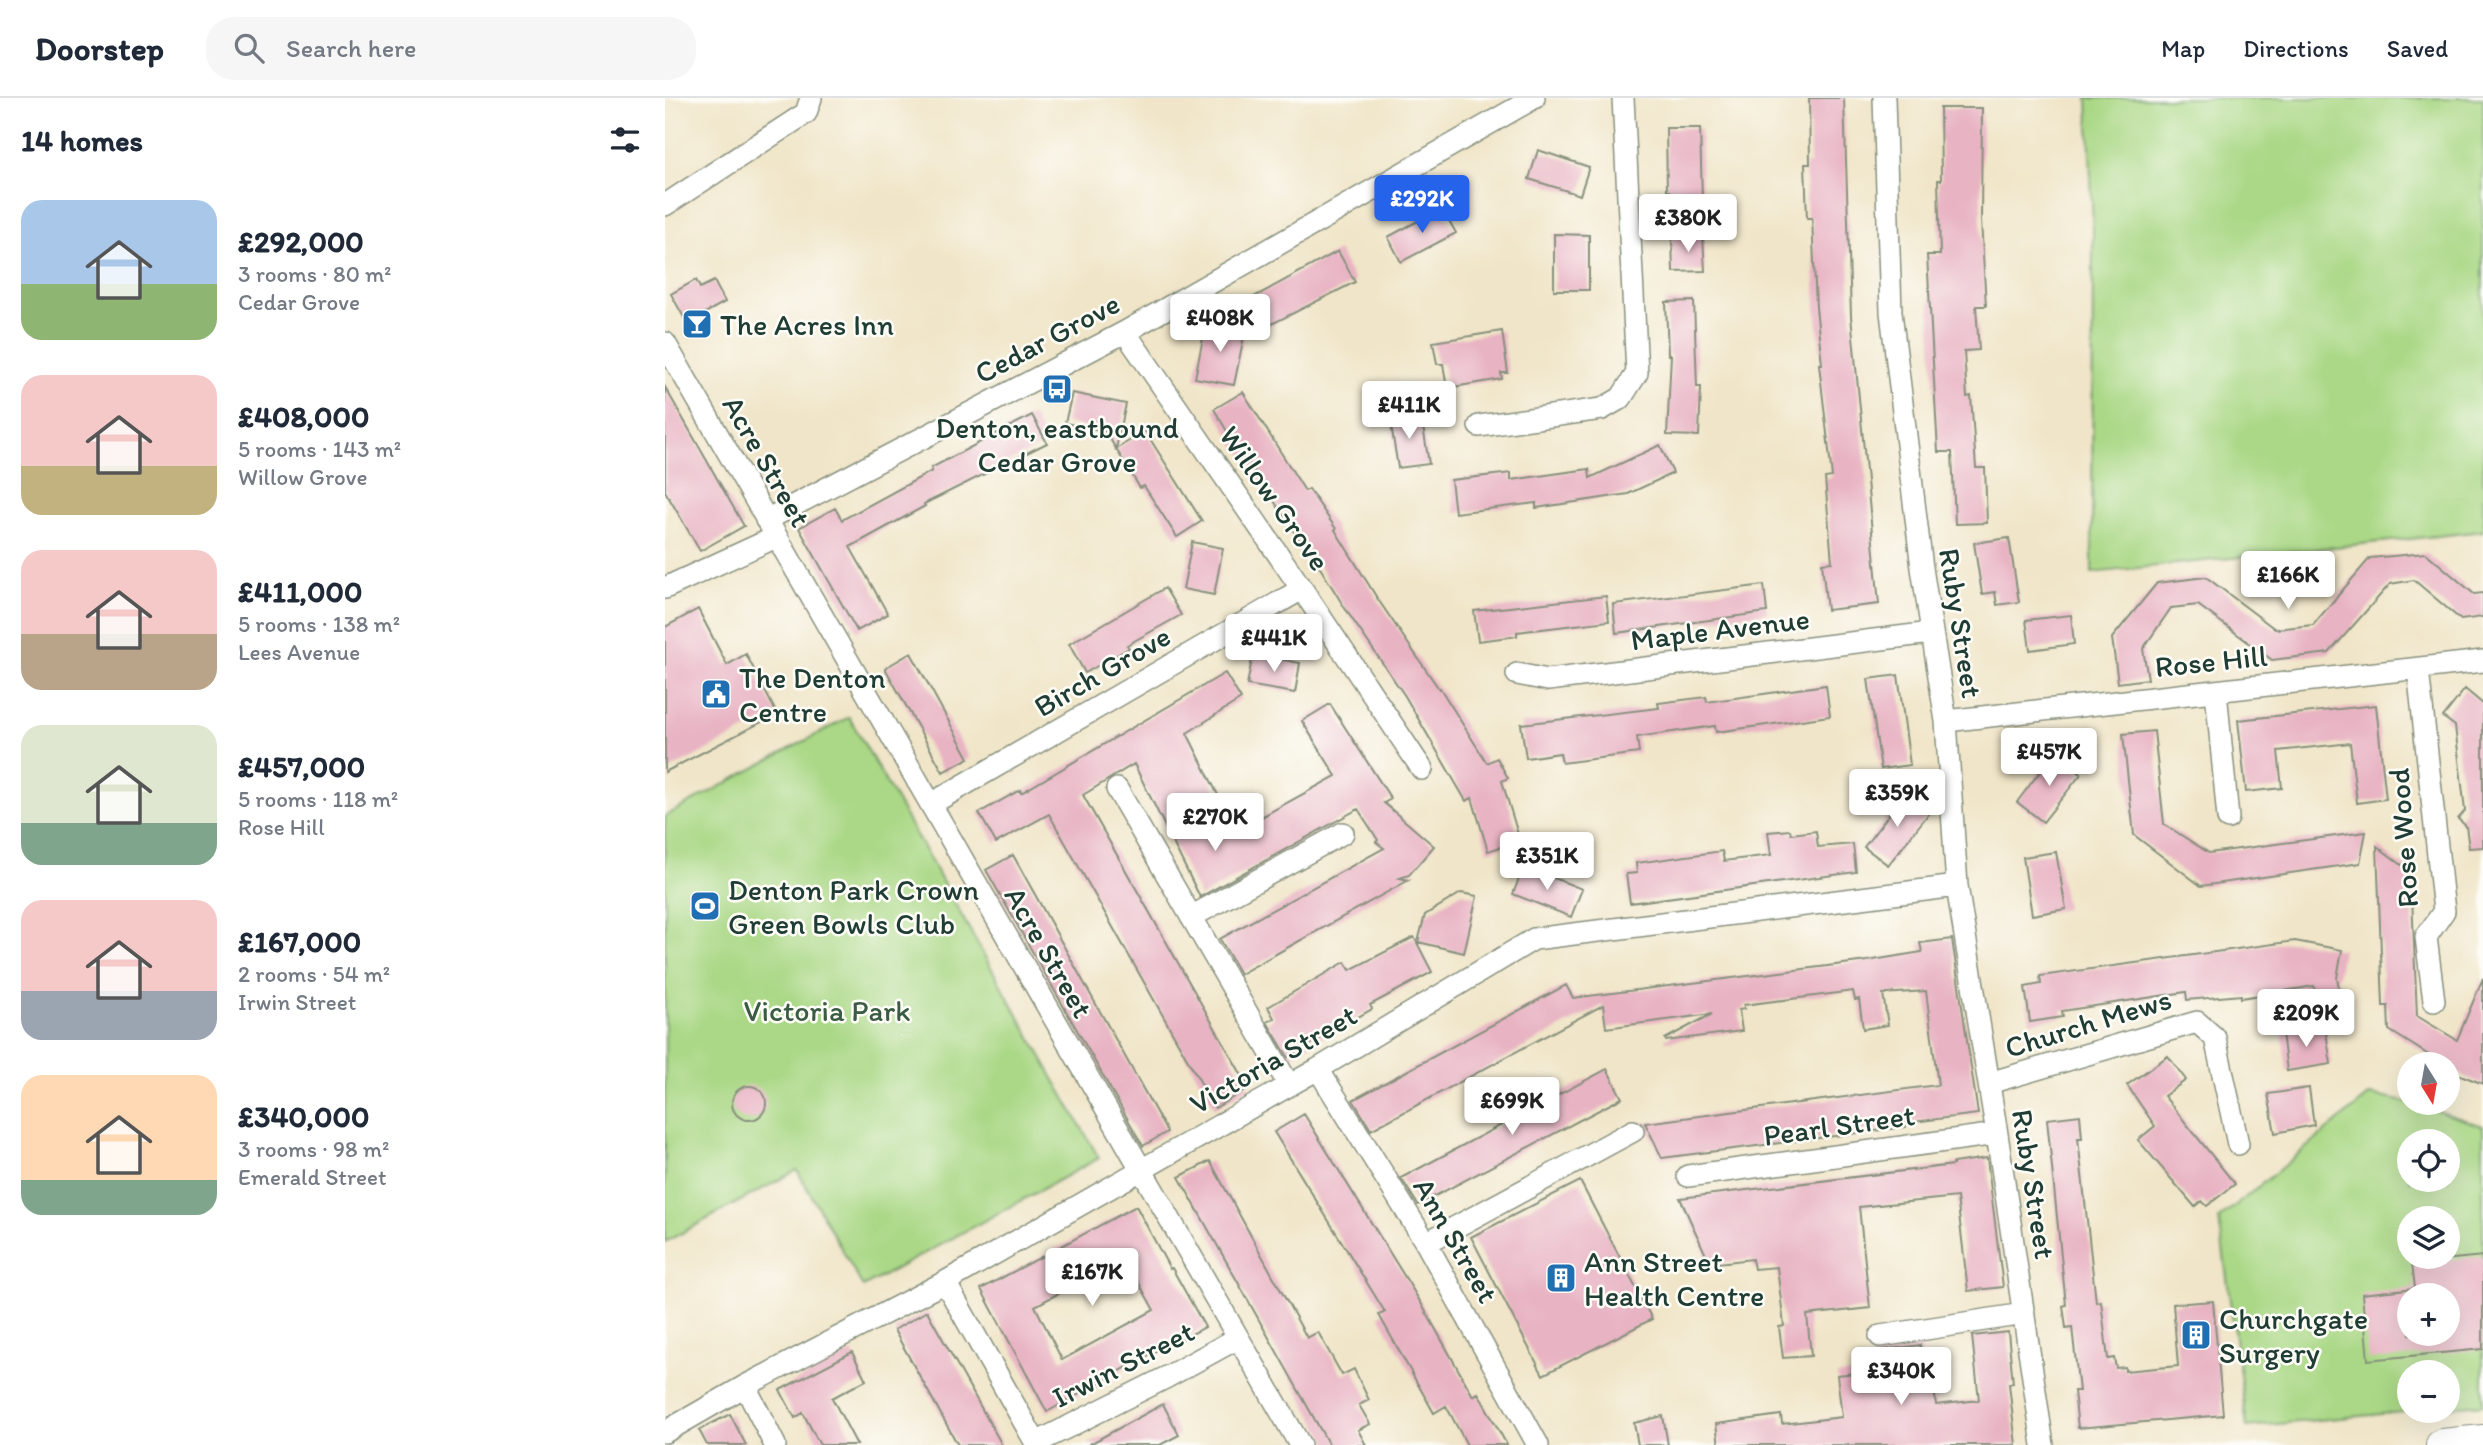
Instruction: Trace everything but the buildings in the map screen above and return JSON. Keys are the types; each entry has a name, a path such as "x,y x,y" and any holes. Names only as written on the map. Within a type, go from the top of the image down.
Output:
{"main road":[{"path":"2442,1445 2483,1441"}],"street":[{"path":"665,205 806,113 811,98"},
{"name":"Cedar Grove","path":"665,589 1125,331 1504,105 1534,98"},
{"path":"1479,426 1602,410 1621,398 1637,373 1623,98"},
{"name":"Ruby Street","path":"1884,98 1891,312 1931,633 1946,721 1957,886 2043,1445"},
{"name":"Willow Grove","path":"1125,331 1422,769"},
{"name":"Acre Street","path":"665,343 1300,1445"},
{"name":"Birch Grove","path":"931,804 1302,589"},
{"name":"Maple Avenue","path":"1517,674 1548,680 1931,633"},
{"name":"Rose Hill","path":"1946,721 2483,661"},
{"name":"Rose Wood","path":"2418,669 2444,911 2426,937 2434,1001"},
{"path":"2216,691 2228,818"},
{"path":"1117,789 1289,1085"},
{"path":"1191,917 1343,833"},
{"name":"Victoria Street","path":"665,1432 744,1386 945,1282 1318,1069 1534,939 1957,886"},
{"name":"Church Mews","path":"1989,1083 2197,1021 2215,1038 2238,1144"},
{"name":"Ann Street","path":"1318,1069 1426,1244 1538,1445"},
{"path":"1426,1244 1633,1131"},
{"name":"Pearl Street","path":"1688,1175 1997,1134"},
{"path":"945,1282 1036,1444"},
{"path":"1879,1336 2024,1314"},
{"name":"Irwin Street","path":"1036,1444 1238,1338"},
{"path":"744,1386 775,1445"}],"green space":[{"path":"2088,98 2483,98 2483,531 2092,573 2093,231"},
{"name":"Victoria Park","path":"849,717 1099,1158 863,1287 797,1170 665,1242 665,816"},
{"path":"2370,1095 2397,1100 2397,1115 2450,1115 2483,1126 2483,1404 2460,1406 2460,1360 2397,1360 2397,1413 2247,1427 2219,1219"}],"place":[{"name":"The Acres Inn","path":"697,324"},
{"name":"Denton, eastbound Cedar Grove","path":"1057,389"},
{"name":"The Denton Centre","path":"716,694"},
{"name":"Denton Park Crown Green Bowls Club","path":"705,906"},
{"name":"Ann Street Health Centre","path":"1561,1278"},
{"name":"Churchgate Surgery","path":"2196,1335"}]}
